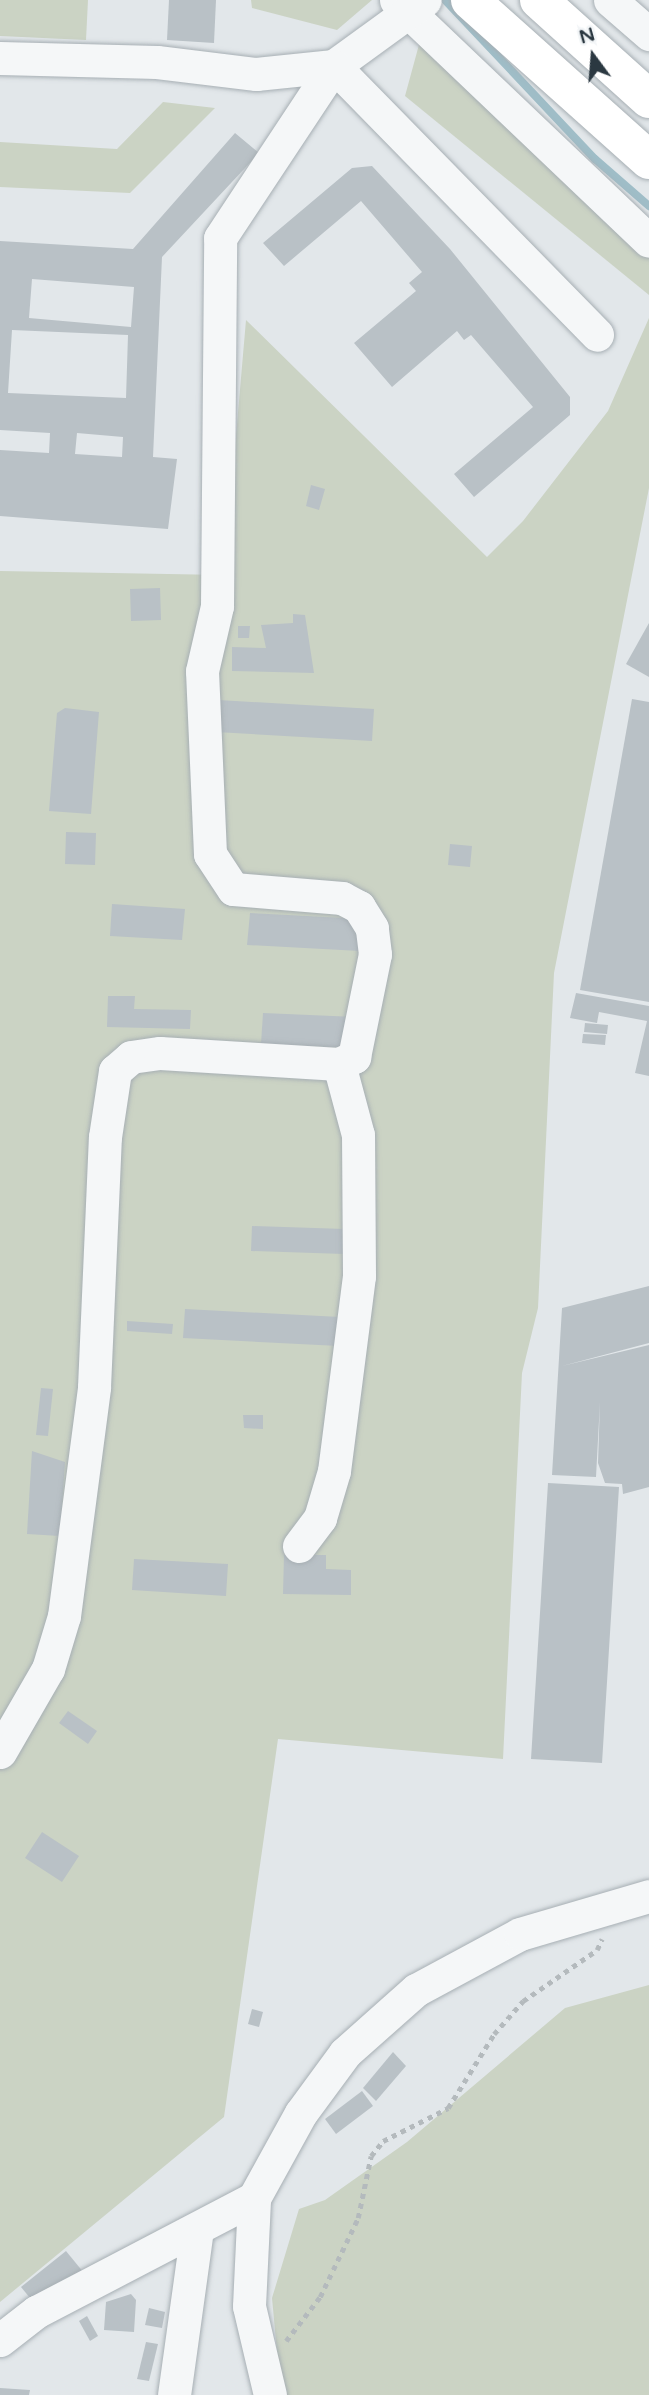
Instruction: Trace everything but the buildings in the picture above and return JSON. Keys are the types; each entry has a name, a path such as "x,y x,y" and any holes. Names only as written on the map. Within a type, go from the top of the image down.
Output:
{"main road":[{"path":"470,0 649,160"},
{"path":"539,0 649,99"}],"lane":[{"path":"610,0 649,34"},
{"path":"0,1752 48,1669 65,1605 94,1387 105,1137 115,1070 131,1057 160,1053 339,1064 354,1057 375,954 372,929 359,907 342,898 233,889 210,854 202,671 217,606 220,238 334,66 410,5 649,241"},
{"path":"0,58 157,62 256,74 334,66"},
{"path":"334,66 597,334"},
{"path":"299,1546 320,1518 334,1471 359,1276 358,1135 339,1064"},
{"path":"270,2395 249,2306 254,2198 301,2113 345,2053 416,1990 520,1934 649,1896"},
{"path":"0,2340 36,2312 254,2198"},
{"path":"174,2395 197,2230"}],"path":[{"path":"261,2364 295,2333 333,2273 371,2180 371,2156 383,2141 448,2108 494,2034 523,2001 597,1950 615,1906"}],"green space":[{"path":"0,0 88,0 86,40 0,36"},
{"path":"251,0 372,0 337,30 252,8"},
{"path":"423,30 649,242 649,295 405,96"},
{"path":"163,102 215,108 130,193 0,187 0,142 117,149"},
{"path":"649,318 649,488 554,973 538,1308 522,1373 503,1759 278,1739 224,2117 0,2302 0,571 224,575 246,320 487,557 523,521 608,411"},
{"path":"649,1985 649,2395 281,2395 272,2298 299,2209 325,2200 407,2142 565,2008"}],"waterway":[{"path":"445,0 595,159 649,206"}]}
